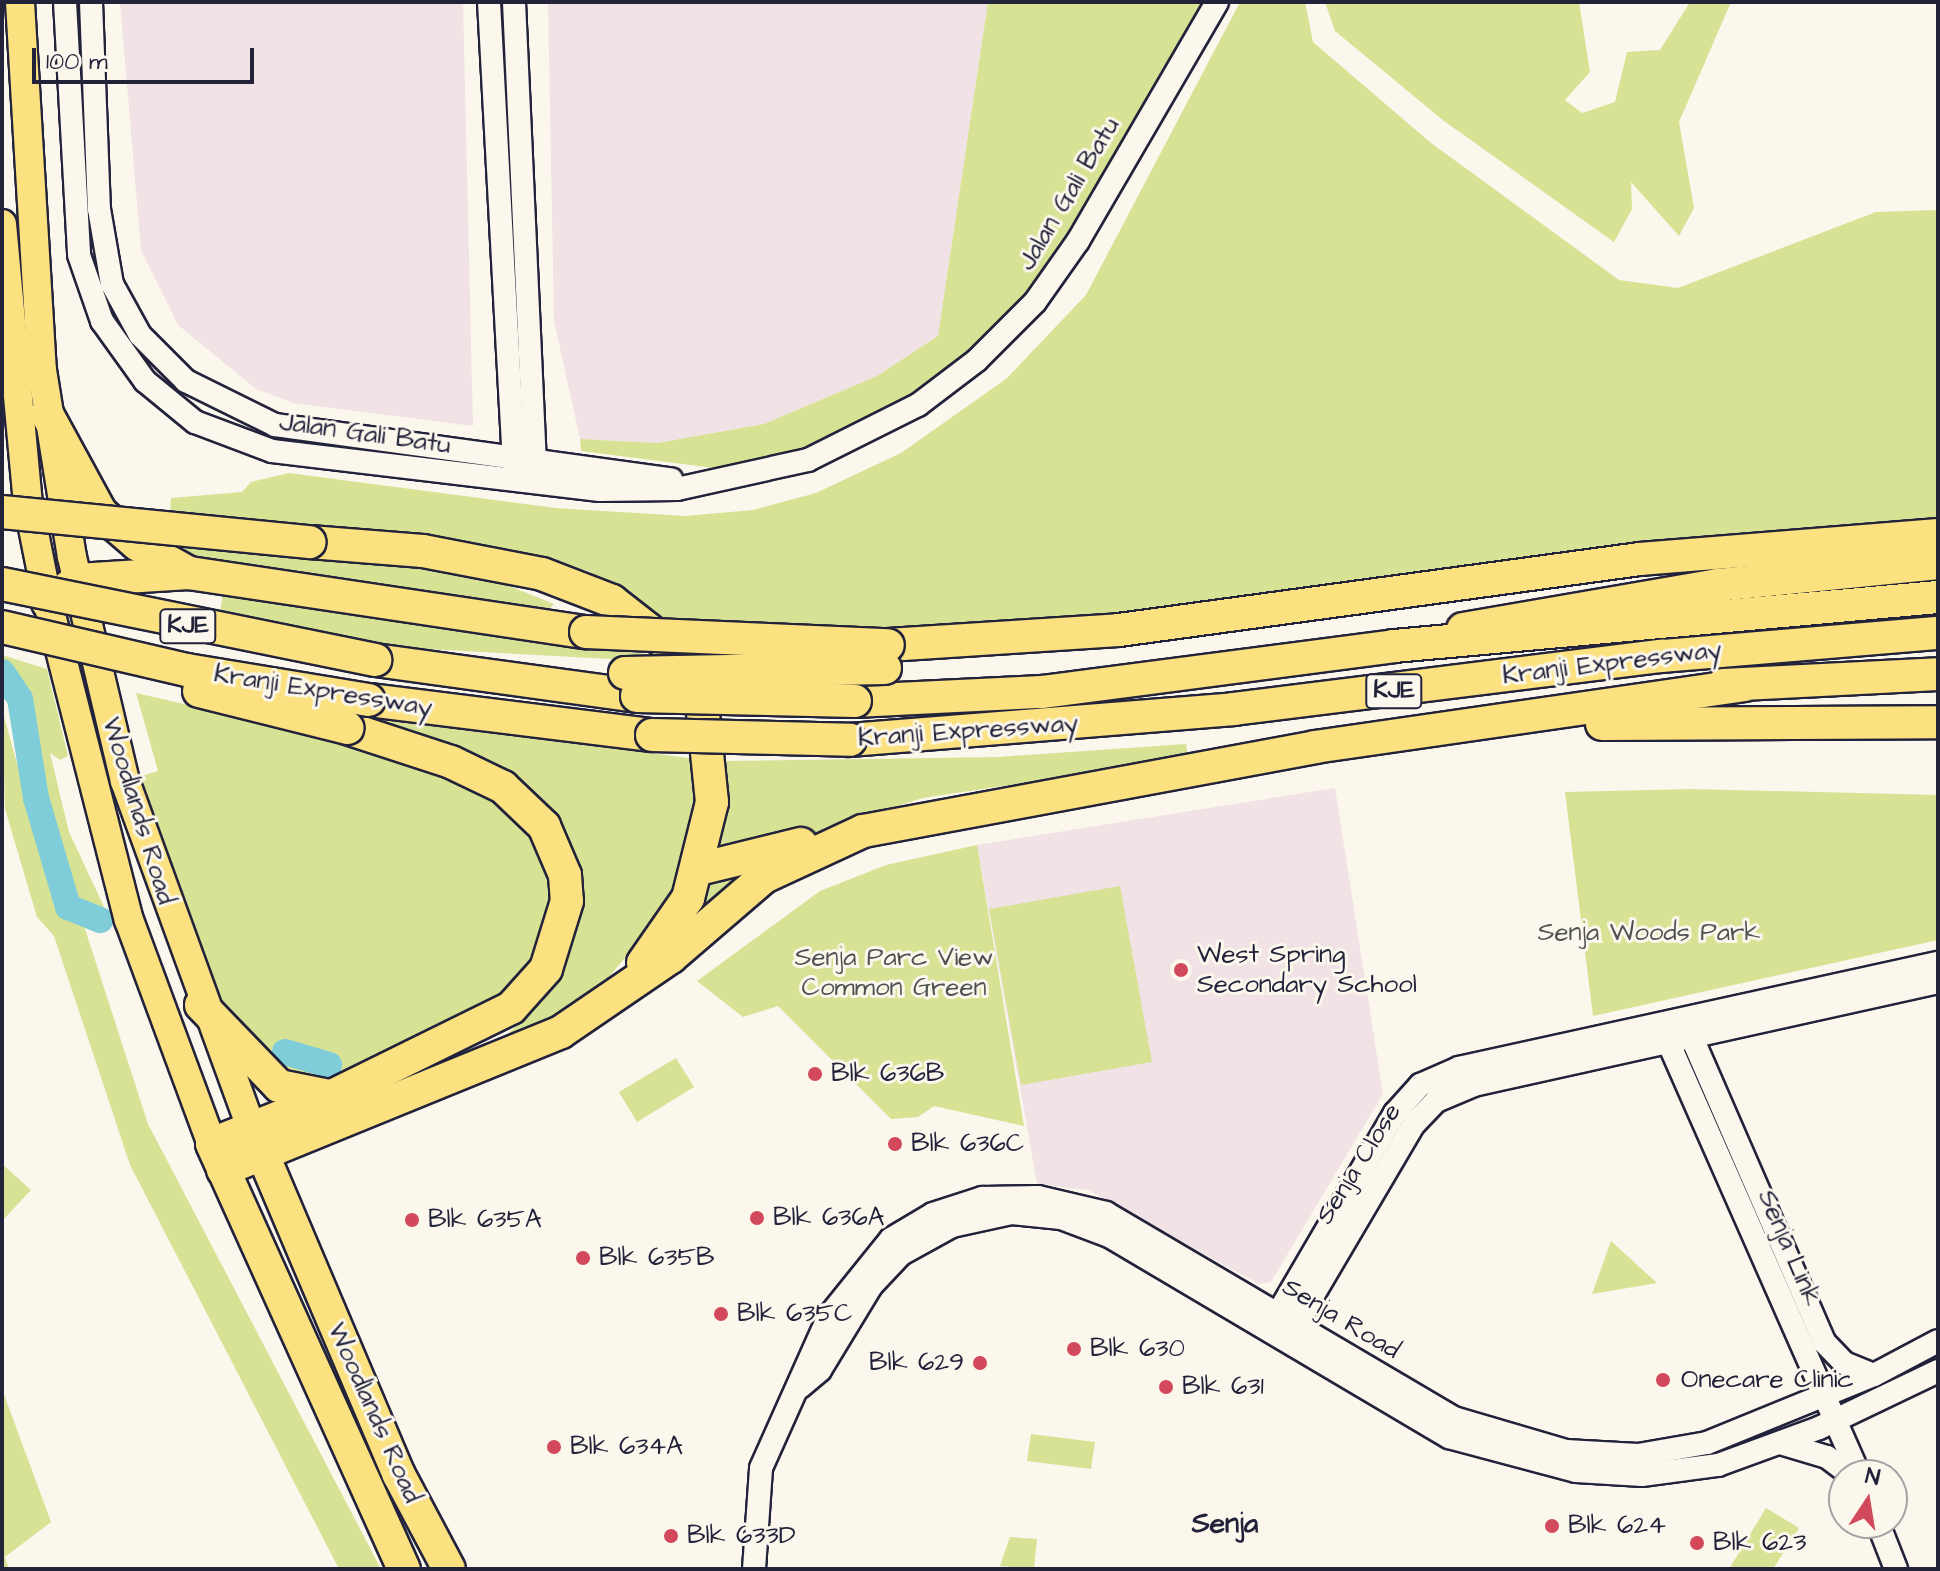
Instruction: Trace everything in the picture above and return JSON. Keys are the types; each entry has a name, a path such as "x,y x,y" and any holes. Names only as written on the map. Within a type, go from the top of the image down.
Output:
{"highway":[{"path":"47,414 101,513 137,544 189,573"},
{"path":"15,508 310,542 423,551 542,574 612,601 659,634 701,694 712,802 699,869 657,948 610,1000"},
{"path":"631,685 1119,630 1640,559 1938,535"},
{"path":"1394,646 1516,615 1870,566 1938,563"},
{"path":"48,603 77,580 189,573 586,632 887,656"},
{"name":"Kranji Expressway","path":"2,584 375,660 552,683 631,685 855,701 1042,692 1394,646"},
{"name":"KJE","path":"1394,646 1938,597"},
{"name":"Kranji Expressway","path":"2,627 187,670 369,700 652,735 850,740 1404,690 1677,654 1938,633"},
{"path":"2,634 347,728 503,787 544,826 561,863 567,901 546,969 511,1008 332,1096 258,1142"},
{"path":"1404,690 1744,685 1938,674"},
{"path":"699,869 863,831 1451,729 1744,685"},
{"path":"1451,729 1938,722"},
{"path":"218,1157 258,1142 368,1115 509,1058 610,1000 764,877 863,831"},
{"path":"201,1005 279,1086 307,1097 332,1096"},
{"path":"296,1236 289,1201 302,1161 368,1115"},
{"name":"Woodlands Road","path":"258,1142 399,1475 449,1569"},
{"name":"Woodlands Road","path":"218,1157 404,1569"}],"main road":[{"name":"Woodlands Road","path":"20,2 23,139 47,414 77,580 125,781 201,1005 258,1142"},
{"name":"Woodlands Road","path":"2,224 15,508 48,603 129,920 218,1157"},
{"path":"15,508 50,514 60,496"}],"street":[{"name":"Jalan Gali Batu","path":"65,2 79,255 102,321 145,381 195,422 272,451 600,490 720,482 852,442 977,360 1035,302 1078,241 1217,2"},
{"name":"Jalan Gali Batu","path":"91,2 103,249 122,307 164,363 211,398 275,425 720,482"},
{"path":"489,2 524,455"},
{"path":"514,2 524,483"},
{"name":"Senja Close","path":"1688,1028 1938,963"},
{"name":"Senja Close","path":"1282,1327 1395,1113 1420,1085 1459,1068 1938,982"},
{"name":"Senja Link","path":"1688,1028 1824,1342 1844,1363 1874,1375"},
{"name":"Senja Close","path":"1282,1327 1317,1287 1414,1124 1436,1101 1664,1033"},
{"name":"Senja Link","path":"1664,1033 1852,1459"},
{"name":"Senja Road","path":"761,1565 761,1468 800,1387 829,1316 878,1250 933,1214 982,1198 1051,1199 1106,1213 1449,1437 1517,1460 1605,1475 1674,1473 1780,1443 1836,1421 1938,1371"},
{"path":"1317,1287 1318,1327 1337,1350"},
{"name":"Senja Road","path":"1282,1327 1337,1350 1475,1428 1602,1455 1707,1443 1874,1375 1938,1341"},
{"path":"1780,1443 1830,1459"},
{"path":"1884,1539 1896,1569"}],"shaded area":[{"path":"120,2 463,2 473,426 293,403 256,389 178,325 141,250"},
{"path":"548,2 988,2 938,336 877,376 764,424 657,443 580,439 554,321"},
{"name":"West Spring Secondary School","path":"1335,788 1383,1094 1271,1282 1259,1284 1088,1190 1037,1184 977,845"}],"green space":[{"path":"988,2 1203,2 1072,237 1029,296 972,355 911,398 804,450 722,469 581,451 580,439 657,443 764,424 877,376 938,336"},
{"path":"1240,2 1305,2 1313,42 1431,143 1619,280 1678,288 1876,212 1938,210 1938,522 1308,596 877,637 661,620 588,571 506,549 170,519 171,498 242,492 251,482 289,473 555,508 685,516 753,510 816,493 901,453 1006,379 1086,295"},
{"path":"1325,2 1579,2 1590,72 1565,100 1582,113 1615,102 1627,52 1660,50 1690,2 1731,2 1679,122 1694,208 1679,236 1631,182 1632,209 1614,242 1444,121 1335,31"},
{"path":"163,543 421,566 499,582 554,604 542,617 194,559"},
{"path":"223,591 642,653 649,661 427,649 318,634 220,613"},
{"path":"2,655 47,669 68,756 60,760 50,753 69,832 105,909 69,896 25,698"},
{"path":"136,693 332,738 324,710 703,760 679,894 602,985 511,1041 507,1035 555,987 536,971 507,1001 306,1090 221,1011 143,802 142,776 158,771"},
{"path":"2,709 56,905 84,926 148,1124 381,1569 339,1569 130,1165 54,936 37,917 5,809"},
{"path":"1186,744 1188,758 923,798 858,818 793,843 698,915 692,909 723,804 724,761 998,757"},
{"name":"Senja Woods Park","path":"1692,789 1938,795 1938,940 1593,1016 1565,792"},
{"name":"Senja Parc View Common Green","path":"977,845 1024,1126 934,1106 918,1117 891,1119 778,1006 743,1017 697,981 820,891 886,865"},
{"path":"1120,886 1152,1062 1021,1085 989,909"},
{"path":"676,1058 694,1087 637,1122 619,1092"},
{"path":"2,1164 31,1190 2,1221"},
{"path":"1611,1241 1657,1283 1592,1294"},
{"path":"2,1389 51,1522 5,1557 9,1569 2,1569"},
{"path":"1031,1434 1095,1442 1091,1469 1027,1461"},
{"path":"1766,1508 1799,1528 1773,1569 1729,1569"},
{"path":"1010,1537 1037,1539 1034,1569 1000,1566"}],"waterway":[{"path":"2,672 20,699 36,798 68,907 101,920"},
{"path":"285,1052 329,1065"}],"place":[{"name":"West Spring Secondary School","path":"1181,970"},
{"name":"Blk 636B","path":"815,1074"},
{"name":"Blk 636C","path":"895,1144"},
{"name":"Blk 636A","path":"757,1218"},
{"name":"Blk 635A","path":"412,1220"},
{"name":"Blk 635B","path":"583,1258"},
{"name":"Blk 635C","path":"721,1314"},
{"name":"Blk 630","path":"1074,1349"},
{"name":"Blk 629","path":"980,1363"},
{"name":"Onecare Clinic","path":"1663,1380"},
{"name":"Blk 631","path":"1166,1387"},
{"name":"Blk 634A","path":"554,1447"},
{"name":"Blk 624","path":"1552,1526"},
{"name":"Blk 633D","path":"671,1536"},
{"name":"Blk 623","path":"1697,1543"}],"district":[{"name":"Senja","path":"1225,1524"}]}
